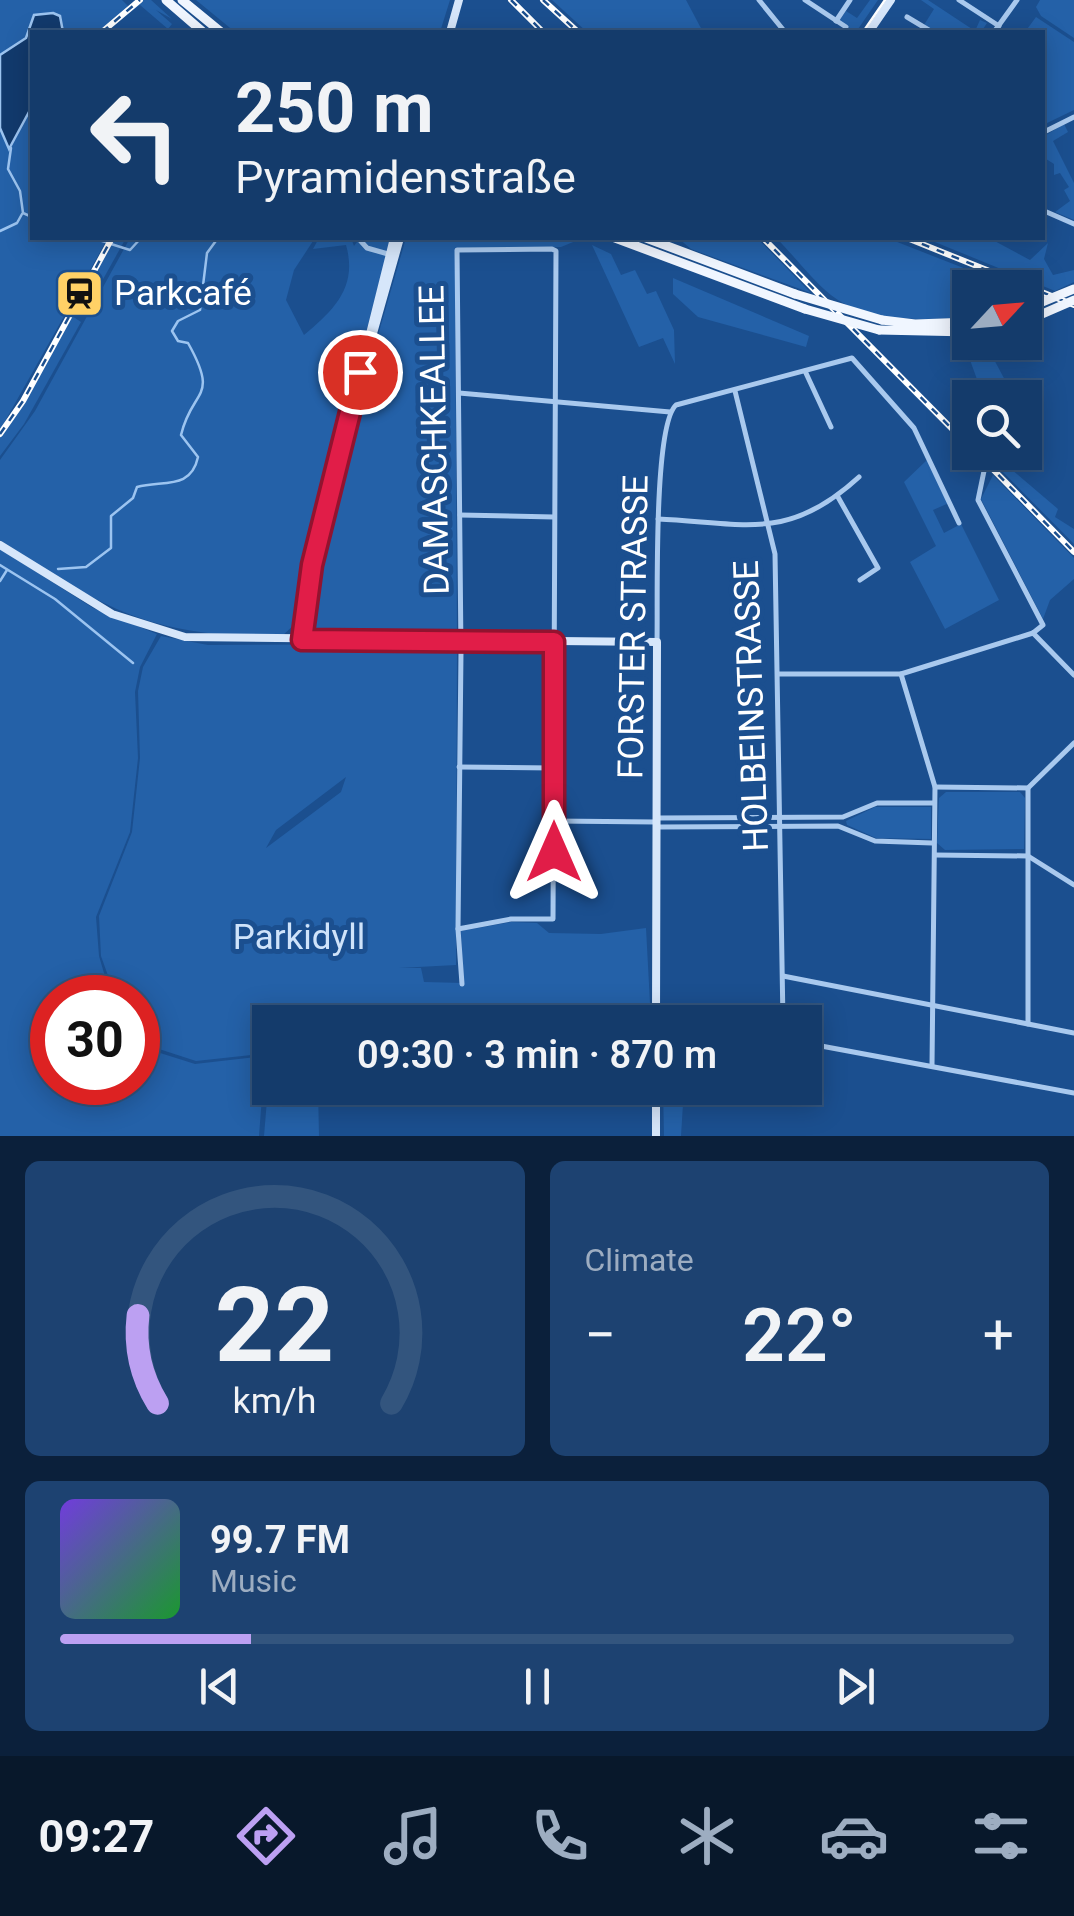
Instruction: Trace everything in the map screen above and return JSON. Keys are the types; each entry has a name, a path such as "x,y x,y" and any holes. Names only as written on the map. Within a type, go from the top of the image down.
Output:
{"main road":[{"path":"166,0 201,30"},
{"path":"182,0 218,30"},
{"path":"451,30 459,0"},
{"path":"870,30 891,0"},
{"path":"302,640 312,565 396,240"},
{"path":"624,240 683,251 880,325 952,323"},
{"path":"649,240 681,263 805,309 880,325 952,331"},
{"path":"1042,302 1074,288"},
{"path":"1042,314 1074,300"},
{"path":"0,545 78,596 135,624 212,641 657,642"},
{"name":"FORSTER STRASSE","path":"656,1005 657,642"},
{"path":"656,1105 656,1136"}],"street":[{"path":"768,0 760,3 783,30"},
{"path":"805,0 846,27"},
{"path":"836,21 850,0"},
{"path":"958,0 996,30 1017,0"},
{"path":"908,17 929,30"},
{"path":"1045,132 1074,117"},
{"path":"1045,211 1074,224"},
{"path":"360,240 367,248 392,255"},
{"name":"DAMASCHKEALLEE","path":"462,984 458,929 461,641 457,250 556,251 555,402"},
{"path":"458,393 671,410 852,358 914,428 958,523"},
{"path":"805,371 830,427"},
{"name":"HOLBEINSTRASSE","path":"735,391 775,554 783,1005"},
{"path":"458,929 511,919 554,918 555,402"},
{"name":"FORSTER STRASSE","path":"657,642 658,519 671,410"},
{"path":"778,674 901,674 1042,626 978,500 984,470"},
{"path":"658,519 766,527 805,515 838,497 859,477"},
{"path":"838,497 878,568 860,580"},
{"path":"460,515 554,516"},
{"path":"1033,632 1074,676"},
{"path":"901,674 935,788 932,1066"},
{"path":"935,788 1028,788 1074,743"},
{"path":"459,767 554,768"},
{"path":"1028,788 1028,1024"},
{"path":"657,822 843,817 878,803 934,803"},
{"path":"554,821 838,826 875,842 932,843"},
{"path":"935,855 1028,856 1074,885"},
{"path":"783,976 1074,1034"},
{"path":"822,1046 1074,1093"}],"green space":[{"path":"0,0 122,0 129,7 102,30 30,30 30,240 107,240 0,430"},
{"path":"143,0 151,0 172,19 156,10 172,24 168,29 140,5 123,17"},
{"path":"196,0 450,0 441,30 233,30"},
{"path":"552,0 686,0 702,30 585,30"},
{"path":"870,0 878,0 857,30 839,21 846,11 857,18"},
{"path":"921,0 928,0 973,30 933,30 924,25 934,9"},
{"path":"1040,0 1074,0 1074,38 1041,16 1036,7"},
{"path":"1036,17 1074,42 1074,110 1045,124 1045,30 1026,30"},
{"path":"980,20 987,23 982,30 975,30"},
{"path":"1064,124 1068,132 1053,141 1074,183 1074,220 1055,212 1070,201 1064,190 1069,187 1060,173 1054,175 1054,164 1045,158 1045,136"},
{"path":"113,240 125,240 82,317 73,313"},
{"path":"129,240 314,240 294,270 286,300 304,335 334,307 349,273 346,245 313,249 318,240 352,240 354,246 358,240 390,240 319,509 297,622 281,637 196,631 131,615 71,585 0,540 0,460 35,411"},
{"path":"405,240 578,240 561,247 455,248 457,637 322,636 315,632 310,616 328,509"},
{"path":"680,240 759,240 811,293 691,249"},
{"path":"778,240 892,240 969,270 952,270 952,318 920,319 868,313 830,294"},
{"path":"930,240 993,240 1030,260 1048,243 1044,259 1053,275 1074,270 1074,282 1055,291 1042,286 1042,270 1003,270"},
{"path":"592,245 611,254 621,275 635,270 647,294 656,291 674,330 675,364 663,338 639,347"},
{"path":"673,278 809,336 806,347 698,317 673,294"},
{"path":"72,316 81,322 24,424 0,456 0,437"},
{"path":"970,360 994,360 1005,380 977,380"},
{"path":"927,460 949,503 933,510 944,533 961,524 999,600 945,629 910,562 936,546 904,482"},
{"path":"1001,470 1012,470 1058,509 1055,517 1074,529 1074,544"},
{"path":"993,475 1074,558 1074,579 1050,600 1043,619 981,499"},
{"path":"0,549 93,608 157,634 140,667 135,692 138,758 130,832 96,917 105,975 30,975 30,1105 160,1105 160,1053 195,1064 252,1057 252,1105 261,1105 259,1136 0,1136"},
{"name":"Parkidyll","path":"161,636 208,645 457,644 456,965 399,968 421,968 424,982 463,983 461,931 511,922 537,923 549,933 601,934 646,928 650,1005 252,1005 252,1055 196,1061 160,1049 160,975 108,975 101,956 99,916 132,832 140,758 138,691 143,667","holes":["346,777 341,792 266,848 276,830"]},
{"path":"946,792 1020,792 1025,798 1024,849 945,850 937,843 939,798"},
{"path":"875,807 931,807 931,839 876,838 847,825 846,821"},
{"path":"267,1105 318,1105 319,1136 264,1136"},
{"path":"663,1105 683,1105 681,1136 664,1136"}],"shaded area":[{"path":"34,15 60,16 63,30 30,30 30,110 9,149 0,128 0,55 26,38"}],"waterway":[{"path":"11,148 8,169 20,191 23,213 30,216"},
{"path":"0,231 17,223 22,214"},
{"path":"98,240 106,242"},
{"path":"111,244 130,250 139,240"},
{"path":"58,569 86,567 111,548 111,516 133,498 137,487 175,482 189,475 194,467 198,457 181,435 201,393 202,375 188,343 178,341 172,331 178,321 200,310 207,253 217,240"},
{"path":"0,565 55,599 133,663"},
{"path":"0,581 7,570"}],"tram line":[{"path":"864,30 885,0"}],"railway":[{"path":"104,30 140,0"},
{"path":"511,0 541,30"},
{"path":"543,0 576,30"},
{"path":"0,434 23,401 111,240"},
{"path":"765,240 952,429"},
{"path":"912,240 1074,305"},
{"path":"994,470 1074,552"}],"place":[{"name":"Parkcafé","path":"79,293"}],"route":[{"path":"360,372 312,565 302,640 554,642 554,852"}]}
